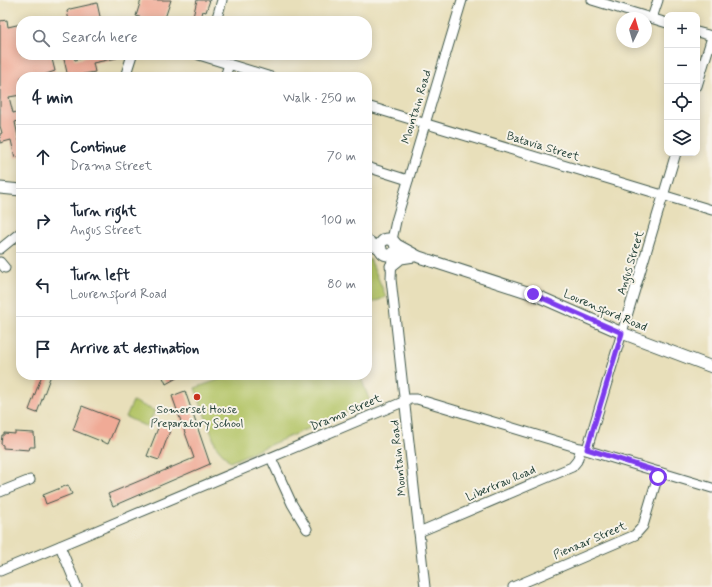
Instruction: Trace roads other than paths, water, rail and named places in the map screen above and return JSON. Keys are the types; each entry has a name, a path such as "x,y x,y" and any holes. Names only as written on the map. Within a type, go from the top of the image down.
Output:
{"street":[{"path":"217,16 222,0"},
{"name":"Mountain Road","path":"425,587 388,247 462,0"},
{"path":"592,0 632,12"},
{"path":"658,0 652,18 664,22"},
{"path":"698,84 712,37 700,33"},
{"path":"127,72 130,60"},
{"path":"216,60 255,72"},
{"path":"227,72 229,64"},
{"name":"Batavia Street","path":"372,108 712,210"},
{"name":"Angus Street","path":"584,448 622,333 675,156"},
{"path":"372,169 408,180"},
{"path":"0,188 16,190"},
{"path":"0,249 16,236"},
{"name":"Lourensford Road","path":"372,242 533,294 622,333 712,367"},
{"name":"Mountain Road","path":"388,247 391,266 391,279"},
{"path":"391,266 401,258 417,256"},
{"name":"Drama Street","path":"0,571 372,416 404,400 417,399 584,448 712,488"},
{"name":"Libertrau Road","path":"419,532 572,467 584,448"},
{"path":"271,458 292,504 307,529"},
{"name":"Pienaar Street","path":"513,587 635,535 643,526 659,472"},
{"path":"0,492 30,480"},
{"path":"60,546 77,587"}],"place":[{"name":"Somerset House Preparatory School","path":"197,397"}]}
